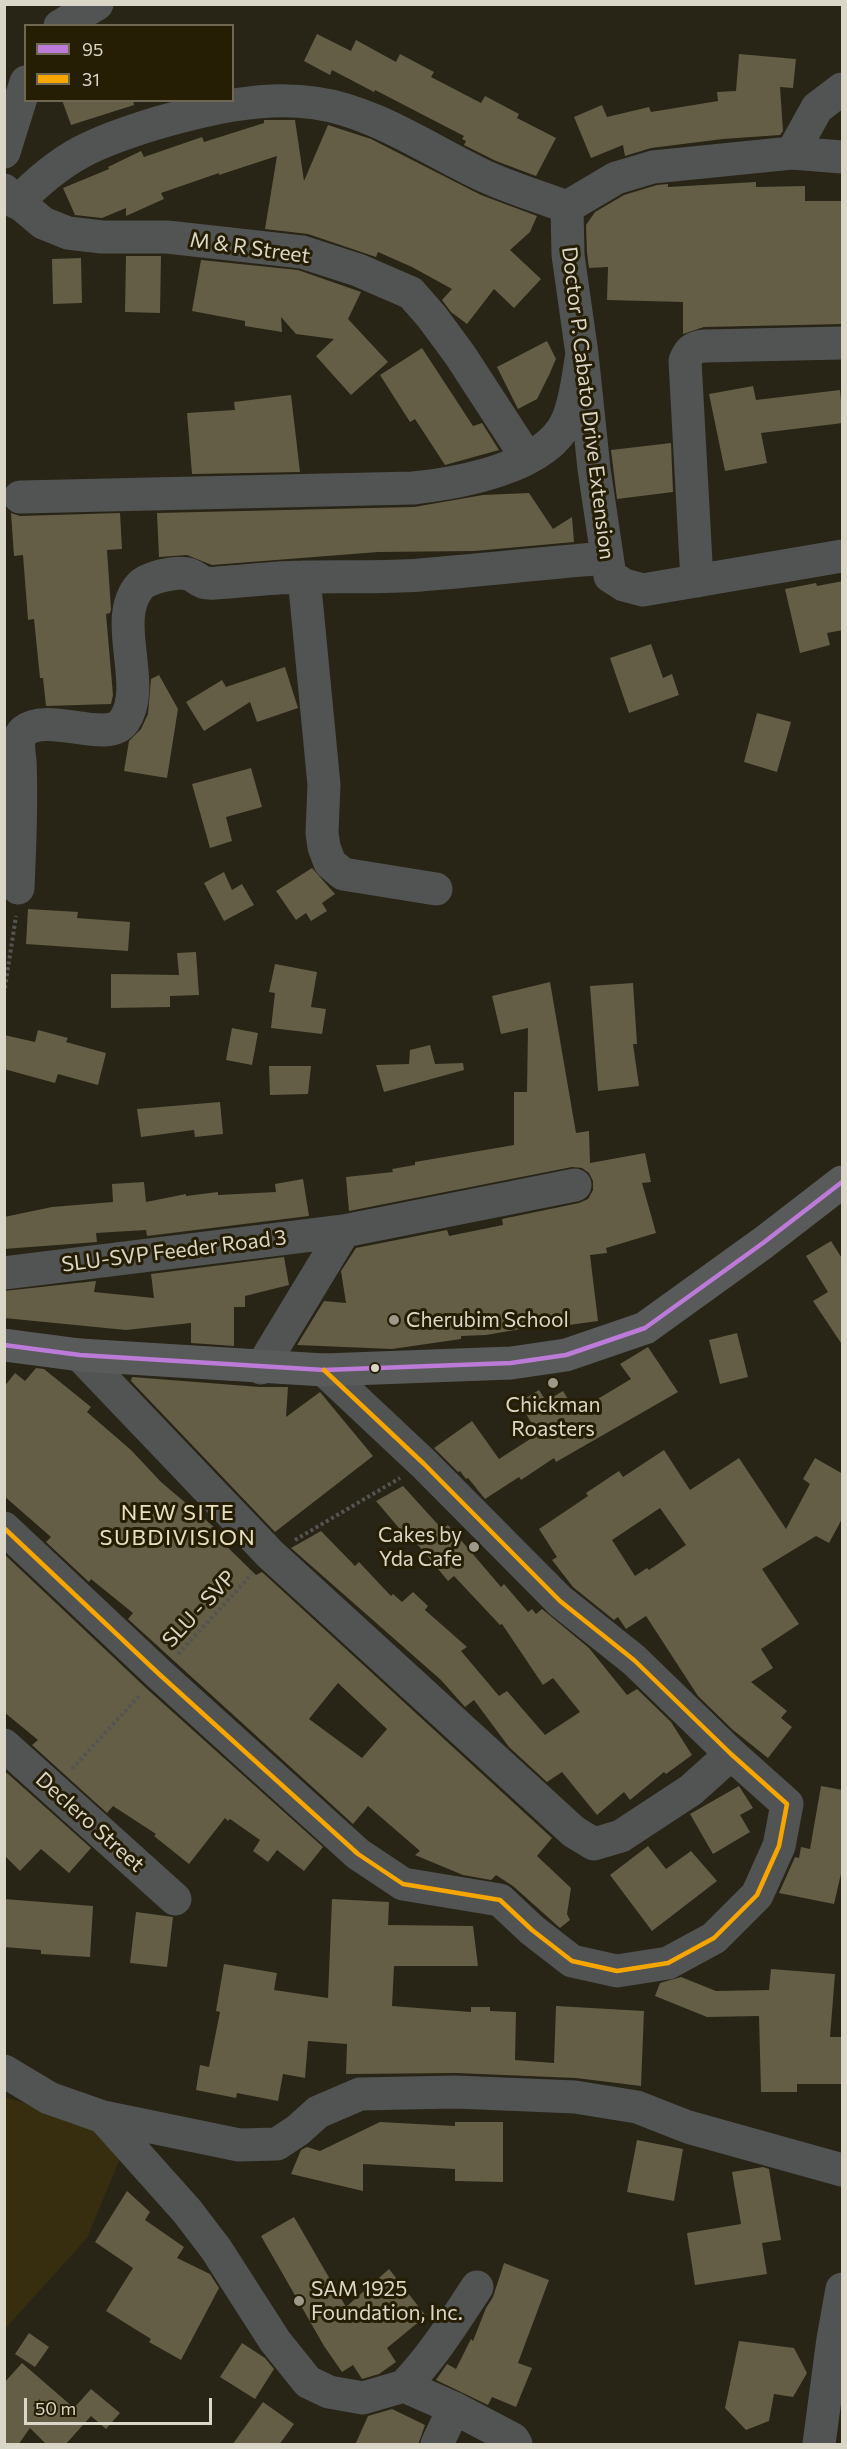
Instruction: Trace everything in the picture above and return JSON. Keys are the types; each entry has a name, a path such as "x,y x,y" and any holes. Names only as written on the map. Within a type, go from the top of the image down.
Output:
{"main road":[{"path":"4,1345 80,1355 261,1368 324,1370 511,1363 566,1355 622,1338 645,1328 670,1312 843,1182"}],"street":[{"path":"63,24 97,4"},
{"path":"4,152 24,88"},
{"path":"792,153 817,108 843,89"},
{"path":"11,196 77,153 98,144 189,114 275,101 314,103 368,119 411,138 479,174 567,207 616,178 653,167 792,153 843,157"},
{"name":"M & R Street","path":"11,196 43,224 68,233 102,237 167,237 302,252 358,270 411,293 460,354 527,458"},
{"name":"Doctor P. Cabato Drive Extension","path":"567,207 568,255 610,576 624,585 643,590 843,556"},
{"path":"697,581 685,361 688,353 695,347 705,346 843,343"},
{"path":"20,497 413,488 443,485 494,474 547,447 566,422 582,354"},
{"path":"18,888 22,801 18,741 24,731 35,727 66,725 95,730 113,730 122,725 132,708 134,697 129,628 130,607 134,593 142,583 161,576 189,574 205,583 304,577 418,575 606,558"},
{"path":"304,577 324,785 322,833 330,863 343,874 436,889"},
{"name":"SLU-SVP Feeder Road 3","path":"4,1273 344,1231 575,1185"},
{"path":"261,1368 344,1231"},
{"path":"80,1355 270,1554 574,1832 594,1844 621,1836 691,1790 731,1754"},
{"path":"4,1528 159,1674 358,1854 403,1884 500,1900 532,1930 573,1961 617,1971 668,1963 714,1938 757,1895 779,1846 787,1804 731,1754 634,1660 560,1601 424,1464 324,1370"},
{"name":"Declero Street","path":"4,1745 175,1899"},
{"path":"4,2071 49,2098 103,2117 239,2145 277,2144 298,2130 318,2112 360,2094 455,2092 575,2097 636,2107 688,2127 843,2170"},
{"path":"103,2117 216,2249 275,2341 308,2382 329,2392 363,2398 404,2386 426,2364 443,2341 477,2287"},
{"path":"819,2445 833,2339 843,2289"},
{"path":"404,2386 454,2408 513,2439 516,2445"},
{"path":"437,2445 454,2408"}],"path":[{"path":"4,994 14,944 18,888"},
{"name":"SLU - SVP","path":"54,1789 270,1554 424,1464"}],"shaded area":[{"path":"5,2097 97,2125 122,2154 87,2238 5,2329"}],"building":[{"path":"317,34 351,51 356,40 396,62 400,54 434,72 431,77 481,103 485,96 519,114 517,118 556,138 536,176 496,161 464,145 466,141 462,139 464,136 375,90 374,92 332,70 330,75 304,61"},
{"path":"739,54 796,59 793,88 780,87 783,131 780,135 651,148 625,156 623,145 591,158 574,117 602,105 607,117 649,107 651,112 718,101 717,92 736,91"},
{"path":"63,102 133,102 134,105 71,125"},
{"path":"264,120 295,120 304,181 328,125 371,139 481,195 537,216 530,232 510,250 541,279 514,308 494,289 467,324 451,312 442,300 452,289 412,267 378,252 376,257 308,234 265,229 277,156 161,193 164,199 126,216 126,208 102,218 75,215 63,188 109,169 108,167 141,151 144,157 202,137 204,142 264,123"},
{"path":"756,182 756,187 805,186 805,201 843,201 843,324 704,327 683,334 683,302 607,300 608,267 589,268 586,225 595,212 624,195 657,185 668,184 668,187"},
{"path":"126,256 161,256 160,313 125,312"},
{"path":"81,258 82,303 53,304 52,259"},
{"path":"201,260 298,270 361,292 348,319 388,362 351,395 316,356 334,339 296,334 281,317 282,332 245,326 245,321 192,311"},
{"path":"547,341 556,359 537,399 518,409 497,367"},
{"path":"422,348 473,426 482,423 499,450 445,465 415,419 410,422 380,375"},
{"path":"753,386 756,400 840,390 843,423 761,433 767,463 725,471 709,394"},
{"path":"291,395 300,472 192,474 187,413 235,410 234,402"},
{"path":"671,443 673,492 617,499 611,450"},
{"path":"529,493 553,529 572,517 574,542 474,551 378,552 212,565 187,555 159,557 157,513 414,507 483,495"},
{"path":"11,513 20,516 120,513 122,549 107,550 111,609 110,613 106,614 113,695 111,704 46,706 43,678 40,678 34,619 28,620 23,555 14,556"},
{"path":"843,581 843,630 827,633 830,645 800,653 785,589"},
{"path":"651,644 663,678 672,674 679,695 629,713 610,658"},
{"path":"285,667 298,708 257,722 250,702 204,731 186,702 222,680 226,687"},
{"path":"159,675 178,709 167,778 124,771 129,741 141,729 148,714 151,679"},
{"path":"757,713 791,722 777,772 744,762"},
{"path":"251,768 262,807 226,817 232,841 210,848 192,784"},
{"path":"312,868 335,894 322,903 327,911 311,921 306,913 296,920 276,891"},
{"path":"224,872 232,890 242,884 254,905 224,921 204,883"},
{"path":"28,909 78,912 77,918 130,922 128,951 26,944"},
{"path":"196,952 199,995 170,996 170,1007 111,1008 111,974 179,975 177,953"},
{"path":"275,964 317,972 311,1007 326,1009 322,1034 271,1028 275,993 269,992"},
{"path":"550,982 576,1133 589,1131 590,1163 645,1153 651,1182 642,1183 656,1233 606,1248 607,1253 590,1255 598,1321 562,1326 561,1322 486,1335 461,1336 461,1339 392,1349 297,1345 324,1301 346,1303 341,1271 356,1248 447,1230 449,1236 503,1225 502,1219 579,1203 588,1199 593,1190 593,1181 589,1173 582,1168 572,1167 349,1211 346,1177 393,1172 392,1169 415,1165 415,1162 514,1145 514,1092 527,1092 528,1028 501,1034 492,996"},
{"path":"633,983 637,1044 633,1044 639,1086 598,1091 590,986"},
{"path":"232,1028 258,1033 252,1065 226,1060"},
{"path":"38,1030 68,1038 66,1042 106,1053 98,1085 58,1074 55,1083 4,1069 4,1035 35,1042"},
{"path":"430,1045 435,1064 463,1063 464,1070 384,1092 376,1065 409,1064 410,1050"},
{"path":"269,1066 311,1066 308,1094 270,1095"},
{"path":"220,1102 223,1134 195,1137 194,1130 141,1137 137,1109"},
{"path":"303,1179 309,1216 147,1236 146,1230 96,1233 97,1242 4,1249 4,1217 52,1207 113,1202 112,1184 144,1182 146,1202 186,1194 186,1196 218,1192 218,1195 276,1192 275,1184"},
{"path":"831,1241 843,1260 843,1346 813,1301 828,1292 806,1256"},
{"path":"284,1257 289,1285 245,1296 245,1307 234,1307 234,1346 191,1343 191,1323 126,1330 4,1318 4,1291 96,1281 94,1292 154,1298 151,1274"},
{"path":"737,1333 748,1377 720,1384 709,1340"},
{"path":"648,1347 678,1392 556,1462 554,1458 521,1480 519,1477 485,1499 468,1478 466,1479 460,1471 458,1472 434,1448 472,1421 499,1459 538,1434 519,1402 539,1390 546,1401 563,1391 576,1412 631,1379 620,1364"},
{"path":"36,1368 44,1369 91,1407 87,1412 131,1450 161,1482 221,1533 217,1537 256,1575 262,1572 552,1838 537,1856 571,1888 567,1914 570,1920 560,1928 513,1886 496,1875 491,1880 463,1875 415,1855 420,1851 368,1806 353,1824 128,1619 133,1613 91,1579 89,1582 46,1542 51,1537 4,1496 4,1387 15,1373 25,1381","holes":["338,1683 387,1729 362,1758 309,1719"]},
{"path":"132,1377 288,1387 286,1417 320,1392 373,1456 275,1532 131,1381"},
{"path":"664,1450 690,1490 739,1458 786,1529 810,1484 803,1479 815,1458 843,1474 843,1517 829,1543 816,1536 762,1569 799,1624 761,1649 773,1668 751,1682 787,1711 781,1718 792,1727 768,1758 733,1730 698,1696 646,1616 626,1629 618,1617 614,1620 573,1587 552,1560 557,1557 539,1529 588,1496 586,1493 619,1471 623,1477","holes":["660,1508 686,1545 649,1570 647,1568 635,1576 612,1540"]},
{"path":"403,1486 442,1529 448,1525 501,1587 504,1584 528,1612 532,1609 536,1614 542,1609 589,1648 627,1695 637,1689 671,1722 692,1755 666,1774 664,1772 630,1800 624,1792 597,1815 562,1772 547,1782 509,1747 474,1700 465,1707 441,1680 291,1548 321,1531 355,1566 359,1562 391,1596 393,1594 402,1602 413,1592 428,1606 425,1610 467,1647 461,1651 499,1696 507,1691 545,1735 580,1712 553,1678 543,1685 502,1624 500,1625 454,1576 448,1581 413,1539 410,1541 376,1501"},
{"path":"4,1554 146,1688 323,1847 304,1871 277,1850 268,1862 253,1851 260,1840 230,1819 228,1821 225,1818 189,1864 154,1836 156,1834 113,1806 107,1813 32,1745 38,1740 4,1712"},
{"path":"7,1773 91,1848 69,1873 41,1849 20,1871 4,1855 4,1775"},
{"path":"739,1786 753,1808 740,1815 750,1832 713,1854 690,1814"},
{"path":"821,1786 843,1790 843,1865 834,1904 779,1893 795,1857 799,1858 801,1847 810,1849"},
{"path":"648,1846 666,1869 691,1851 717,1881 652,1931 610,1875"},
{"path":"4,1899 93,1906 90,1957 41,1954 41,1950 4,1947"},
{"path":"332,1899 389,1902 388,1925 473,1926 478,1966 394,1966 392,2006 471,2012 471,2007 490,2007 490,2011 516,2012 515,2060 554,2063 556,2006 644,2011 641,2086 576,2078 456,2073 346,2074 347,2044 308,2041 305,2078 283,2074 278,2101 237,2093 236,2098 196,2090 200,2065 209,2067 220,2012 216,2011 224,1964 277,1973 274,1990 328,1998"},
{"path":"136,1912 173,1917 167,1967 130,1963"},
{"path":"771,1969 835,1974 830,2037 843,2037 843,2084 797,2084 797,2092 761,2092 759,2016 707,2017 655,1996 660,1983 681,1977 716,1991 769,1990"},
{"path":"380,2122 455,2126 455,2122 503,2122 503,2182 455,2181 455,2169 363,2164 363,2191 291,2174 301,2150 307,2147 320,2151"},
{"path":"637,2140 683,2149 674,2201 627,2192"},
{"path":"763,2167 769,2169 781,2240 762,2243 767,2274 695,2285 687,2233 741,2224 732,2172"},
{"path":"127,2191 150,2212 145,2220 184,2247 177,2258 210,2274 219,2288 181,2360 149,2342 151,2339 106,2311 133,2268 95,2242"},
{"path":"294,2217 346,2307 389,2269 426,2316 387,2348 396,2362 379,2374 362,2379 353,2365 342,2372 324,2346 261,2236"},
{"path":"504,2263 549,2280 518,2363 532,2368 516,2407 492,2397 488,2405 436,2380 447,2364 456,2369 471,2339 473,2341 486,2308 493,2297"},
{"path":"29,2333 49,2347 35,2367 15,2354"},
{"path":"739,2341 794,2348 807,2373 793,2397 774,2394 769,2421 746,2430 725,2408"},
{"path":"242,2343 265,2358 274,2369 255,2399 220,2377"},
{"path":"22,2363 74,2408 91,2389 120,2413 106,2429 91,2416 65,2445 47,2445 30,2428 18,2445 4,2445 4,2383"},
{"path":"263,2402 294,2424 279,2445 232,2445"},
{"path":"392,2409 425,2425 418,2445 355,2445 368,2416"}],"transit line":[{"name":"95","path":"4,1345 80,1355 324,1370 511,1363 566,1355 645,1328 763,1243 842,1182"},
{"name":"31","path":"4,1528 159,1674 358,1854 403,1884 500,1900 532,1930 572,1961 617,1971 668,1963 714,1938 757,1895 779,1846 787,1804 731,1754 634,1660 560,1601 424,1464 324,1370"}],"place":[{"name":"Cherubim School","path":"394,1320"},
{"name":"Chickman Roasters","path":"553,1383"},
{"name":"Cakes by Yda Cafe","path":"474,1547"},
{"name":"SAM 1925 Foundation, Inc.","path":"299,2301"}],"district":[{"name":"NEW SITE SUBDIVISION","path":"178,1526"}]}
